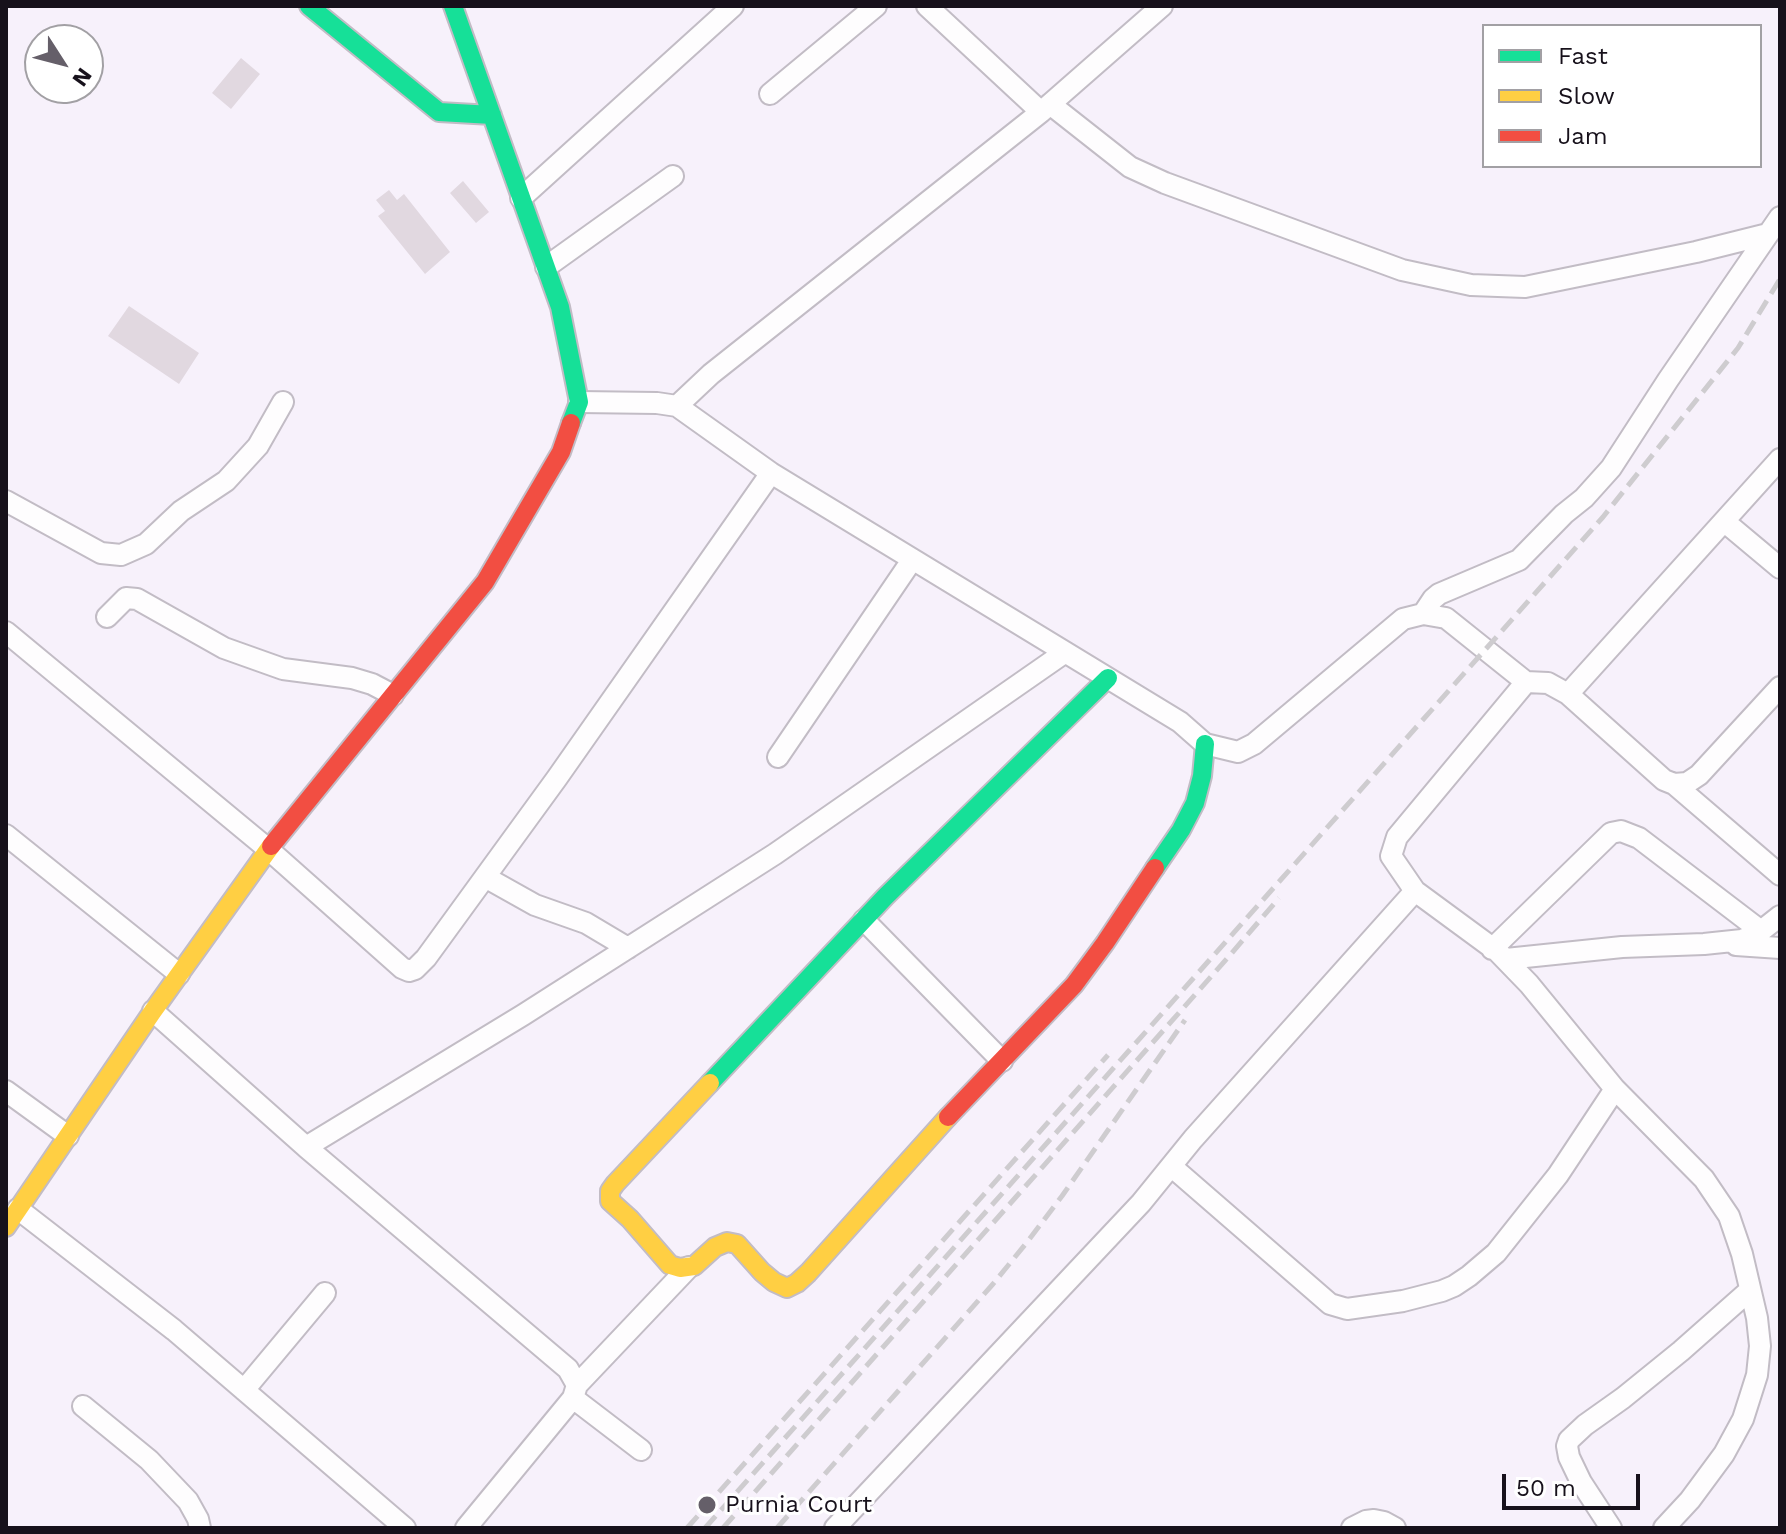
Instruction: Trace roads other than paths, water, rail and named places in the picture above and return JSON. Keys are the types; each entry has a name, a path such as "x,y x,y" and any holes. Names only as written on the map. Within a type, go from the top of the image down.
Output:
{"street":[{"path":"309,6 439,112 492,115"},
{"path":"405,1528 174,1330 12,1218 268,849 485,582 561,452 579,402 560,307 453,6"},
{"path":"521,198 733,6"},
{"path":"770,94 876,6"},
{"path":"927,6 1046,108 1130,167 1165,183 1402,270 1471,285 1525,287 1768,234"},
{"path":"677,406 711,374 1046,108 1162,6"},
{"path":"546,267 673,176"},
{"path":"1423,614 1439,594 1519,560 1611,468 1780,217"},
{"path":"6,501 101,553 121,555 146,544 181,511 226,481 258,446 283,402"},
{"path":"579,402 677,406 771,473 1180,722 1205,744 1238,752 1254,744 1403,619 1423,614 1446,618 1526,682 1548,683 1568,694 1664,780 1674,784 1780,875"},
{"path":"1568,694 1780,459"},
{"path":"6,632 268,849 409,971 426,958 485,877 771,473"},
{"path":"1725,522 1780,568"},
{"path":"778,757 912,560"},
{"path":"107,617 126,598 137,599 224,648 283,669 352,678 393,695"},
{"path":"306,1147 523,1015 775,854 1064,653"},
{"path":"1108,678 864,920 610,1191 610,1201 670,1265 680,1268 694,1266 715,1247 727,1242 737,1244 774,1282 787,1288 797,1283 1074,985 1181,830 1195,803 1205,744"},
{"path":"1526,682 1397,837 1391,856 1415,891 1499,954 1529,984 1615,1089 1704,1179 1729,1216 1742,1254 1757,1318 1760,1346 1757,1375 1743,1419 1724,1454 1690,1500 1664,1528"},
{"path":"1674,784 1687,783 1699,775 1780,687"},
{"path":"1499,954 1611,833 1621,831 1639,838 1761,931"},
{"path":"6,835 179,974"},
{"path":"485,877 535,905 586,923 628,948"},
{"path":"835,1528 1141,1203 1193,1139 1415,891"},
{"path":"1499,954 1742,940 1761,931 1780,916"},
{"path":"864,920 1002,1061"},
{"path":"1704,944 1780,948"},
{"path":"153,1011 306,1147 568,1369 575,1392 641,1450"},
{"path":"1171,1166 1330,1304 1347,1309 1403,1301 1454,1286 1496,1253 1558,1175 1615,1089"},
{"path":"6,1091 68,1136"},
{"path":"466,1528 575,1392 689,1267"},
{"path":"1611,1528 1581,1482 1569,1457 1569,1440 1681,1351 1750,1290"},
{"path":"244,1390 325,1293"},
{"path":"83,1406 149,1460 188,1501 200,1528"},
{"path":"1352,1528 1374,1520 1395,1528"}],"railway":[{"path":"705,1528 1603,517 1738,348 1780,279"},
{"path":"723,1528 1279,898"},
{"path":"777,1528 1028,1241 1185,1020"},
{"path":"687,1528 1108,1055"}],"place":[{"name":"Purnia Court","path":"707,1505"}]}
